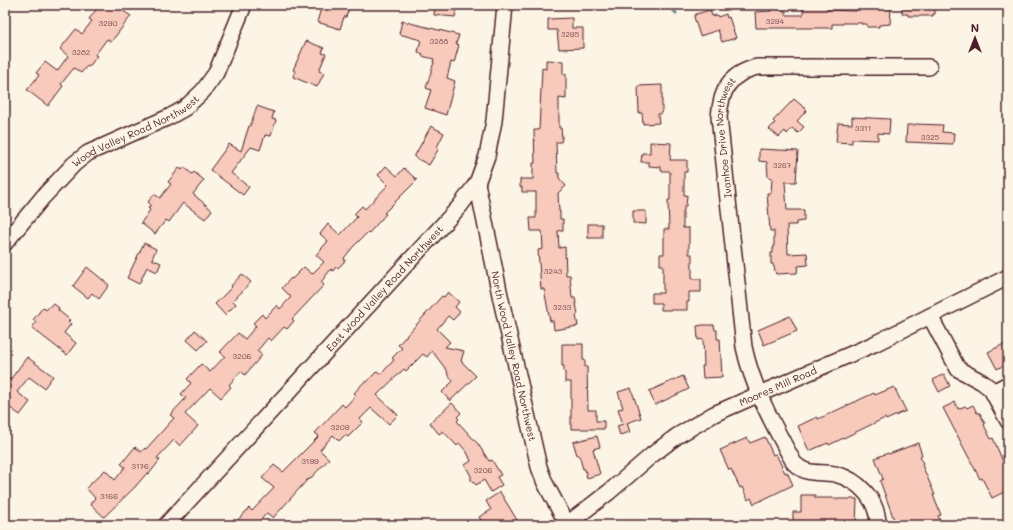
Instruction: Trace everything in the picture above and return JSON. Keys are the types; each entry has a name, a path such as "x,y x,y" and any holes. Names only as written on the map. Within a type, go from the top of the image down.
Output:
{"street":[{"name":"Wood Valley Road Northwest","path":"5,244 43,197 74,164 88,153 186,108 203,91 216,73 244,5"},
{"name":"East Wood Valley Road Northwest","path":"166,525 460,206 477,183 486,159 494,122 505,5"},
{"name":"Ivanhoe Drive Northwest","path":"878,525 875,507 869,496 862,488 850,480 836,475 806,472 794,463 759,394 748,367 744,348 719,117 720,102 724,90 737,74 746,69 757,67 929,67"},
{"name":"North Wood Valley Road Northwest","path":"477,183 501,300 539,467 545,483 567,524"},
{"name":"Moores Mill Road","path":"567,524 609,492 652,455 677,436 714,414 874,344 1008,277"},
{"path":"930,316 958,369 982,382 991,389 1008,421"},
{"path":"993,392 1008,384"}],"building":[{"path":"89,5 114,5 131,16 111,42 107,39 95,55 97,56 89,67 87,66 81,73 74,68 61,84 63,86 48,106 27,90 39,75 36,73 45,62 57,71 68,56 60,49 76,29 82,34 92,21 89,19 96,10"},
{"path":"322,5 350,5 340,29 317,22"},
{"path":"435,5 457,5 455,17 434,15"},
{"path":"770,5 781,5 781,11 786,11 786,15 803,15 803,5 827,5 827,10 856,11 856,5 873,5 873,8 891,8 890,24 879,25 879,27 867,27 867,24 861,24 862,23 843,23 832,24 832,28 756,28 755,12 771,11"},
{"path":"902,5 935,5 935,14 933,14 933,16 908,16 908,14 902,14"},
{"path":"710,10 712,16 717,15 718,17 726,14 727,18 729,17 736,38 722,42 718,30 700,36 694,17 696,14"},
{"path":"572,18 572,28 583,28 583,48 559,49 557,30 548,30 548,19"},
{"path":"402,21 459,35 456,44 459,45 454,63 451,62 447,78 455,81 446,115 425,108 431,90 426,88 434,59 422,56 423,54 418,52 421,40 399,34"},
{"path":"306,41 324,48 322,53 326,54 319,71 324,73 317,87 293,77 295,71 293,70"},
{"path":"546,60 563,61 563,74 566,74 566,99 559,98 559,128 561,128 562,138 561,142 556,142 557,173 559,173 559,178 566,186 558,193 560,219 563,219 563,230 558,231 559,248 565,247 566,275 570,275 572,298 575,298 578,314 576,315 578,326 554,330 553,321 550,321 544,289 541,289 538,250 543,249 542,231 531,231 530,218 536,218 536,192 522,192 522,187 520,187 520,179 533,179 533,163 535,163 534,130 539,130 542,68 546,69"},
{"path":"662,85 662,112 661,114 658,114 659,123 643,124 642,113 639,113 638,86"},
{"path":"794,99 807,110 797,121 804,127 798,133 792,128 787,134 785,131 779,137 769,129 775,123 773,121"},
{"path":"257,106 274,112 272,119 276,120 271,136 265,135 260,150 251,147 231,173 249,187 243,195 210,170 229,144 241,151"},
{"path":"852,117 890,119 889,134 878,133 878,140 852,139 852,143 836,142 838,123 852,124"},
{"path":"907,125 943,125 942,132 954,133 953,144 906,142"},
{"path":"431,126 444,133 437,147 439,148 429,165 414,157"},
{"path":"650,142 671,143 670,160 687,160 687,172 684,172 684,195 687,195 686,206 684,206 683,211 683,228 689,228 689,254 692,254 692,279 701,279 701,292 689,292 687,310 661,310 661,303 652,303 652,293 663,293 663,265 660,265 660,254 664,254 664,229 669,229 668,200 670,200 670,172 661,171 661,167 649,166 649,162 641,162 642,153 650,153"},
{"path":"759,149 798,151 796,182 785,182 787,210 804,210 804,221 796,222 796,225 787,225 788,254 807,253 808,265 798,266 797,273 776,274 773,264 771,264 771,253 773,253 774,248 774,231 770,231 767,193 771,193 772,178 768,177 767,162 759,161"},
{"path":"386,166 397,176 404,168 417,180 384,213 386,214 369,233 368,232 353,247 344,258 344,262 333,271 331,269 321,282 324,285 292,319 294,321 287,329 284,327 271,341 268,338 257,351 262,355 245,375 241,371 229,385 231,387 221,398 210,388 185,414 198,426 180,446 174,440 157,458 160,460 149,474 147,473 135,487 104,517 90,504 95,498 86,488 105,470 115,480 125,467 121,464 135,447 141,452 145,448 146,449 174,418 170,415 186,398 181,394 191,383 187,379 201,364 210,372 225,356 220,352 238,333 245,339 256,326 253,323 262,314 265,318 277,305 280,309 291,297 282,288 291,278 292,279 304,267 312,274 324,262 316,255 328,241 320,234 328,224 340,235 357,217 354,214 362,206 365,209 388,185 378,175"},
{"path":"184,167 192,174 194,172 204,180 193,194 212,210 205,219 183,203 169,222 166,220 155,234 141,223 150,210 148,208 151,205 148,202 154,194 160,198 171,184 168,182 179,168 182,170"},
{"path":"633,211 646,211 646,224 633,223"},
{"path":"588,224 602,224 602,238 588,238"},
{"path":"144,243 156,249 152,259 161,263 157,272 147,267 139,284 127,278"},
{"path":"87,267 109,285 99,299 92,293 88,298 73,286"},
{"path":"242,274 251,282 233,301 236,304 225,315 215,304 232,287 231,286"},
{"path":"448,292 459,302 455,307 460,312 453,320 448,316 437,329 450,342 445,347 464,351 461,361 476,376 450,401 442,392 453,381 447,373 448,372 432,351 427,357 423,354 406,371 404,369 377,395 398,415 389,424 371,408 360,419 363,422 348,437 345,435 339,441 333,435 320,450 329,459 309,480 308,479 273,518 267,513 256,525 233,525 249,508 252,511 274,488 262,478 274,465 283,472 319,436 315,433 342,404 345,407 356,395 354,393 365,381 366,383 377,371 381,374 394,360 392,358 402,348 398,345 442,296 444,297"},
{"path":"53,303 59,308 58,310 70,320 68,322 71,324 64,333 76,343 67,355 32,328 36,322 33,320 43,307 46,310"},
{"path":"790,316 797,331 764,345 758,330"},
{"path":"714,325 715,330 717,330 717,339 720,339 722,377 703,378 703,339 698,340 697,326"},
{"path":"195,330 207,341 198,350 187,340"},
{"path":"1008,342 1008,363 997,369 988,352"},
{"path":"562,344 583,344 583,360 585,360 585,367 587,367 588,410 596,410 596,421 604,421 604,429 571,429 571,382 565,382 564,366 562,366"},
{"path":"27,357 53,376 44,388 29,377 17,392 30,402 20,415 5,404 5,376 10,380"},
{"path":"944,374 950,386 939,392 933,380"},
{"path":"683,376 689,389 655,405 649,391"},
{"path":"894,387 906,411 886,420 885,418 829,445 828,443 809,451 798,426 817,417 818,419 874,393 875,395"},
{"path":"631,388 641,418 627,423 630,432 620,435 617,426 623,424 618,409 623,408 618,392"},
{"path":"955,402 958,409 965,406 967,408 973,405 977,413 980,413 985,424 984,425 991,439 993,438 1004,464 1008,462 1008,477 1005,478 1008,485 1008,490 992,498 982,478 980,479 943,408"},
{"path":"452,403 461,413 457,417 459,419 457,421 478,444 489,461 492,460 501,475 497,477 502,485 491,492 484,480 476,485 471,480 471,476 465,465 471,461 467,452 459,443 457,446 443,431 439,434 430,423"},
{"path":"597,436 600,447 593,449 600,474 587,478 585,469 583,469 573,442"},
{"path":"765,437 773,455 776,454 785,473 787,472 793,485 754,504 751,498 748,500 742,487 740,488 731,469 729,470 720,450 747,438 750,443"},
{"path":"918,443 922,455 920,456 922,465 935,495 933,495 941,515 938,516 942,525 896,525 880,481 883,479 875,458"},
{"path":"500,492 517,520 509,525 484,525 479,517 491,510 486,501"},
{"path":"801,495 815,495 815,498 857,499 856,525 793,525 793,512 801,512"}],"waterway":[{"path":"669,5 676,13"}]}
